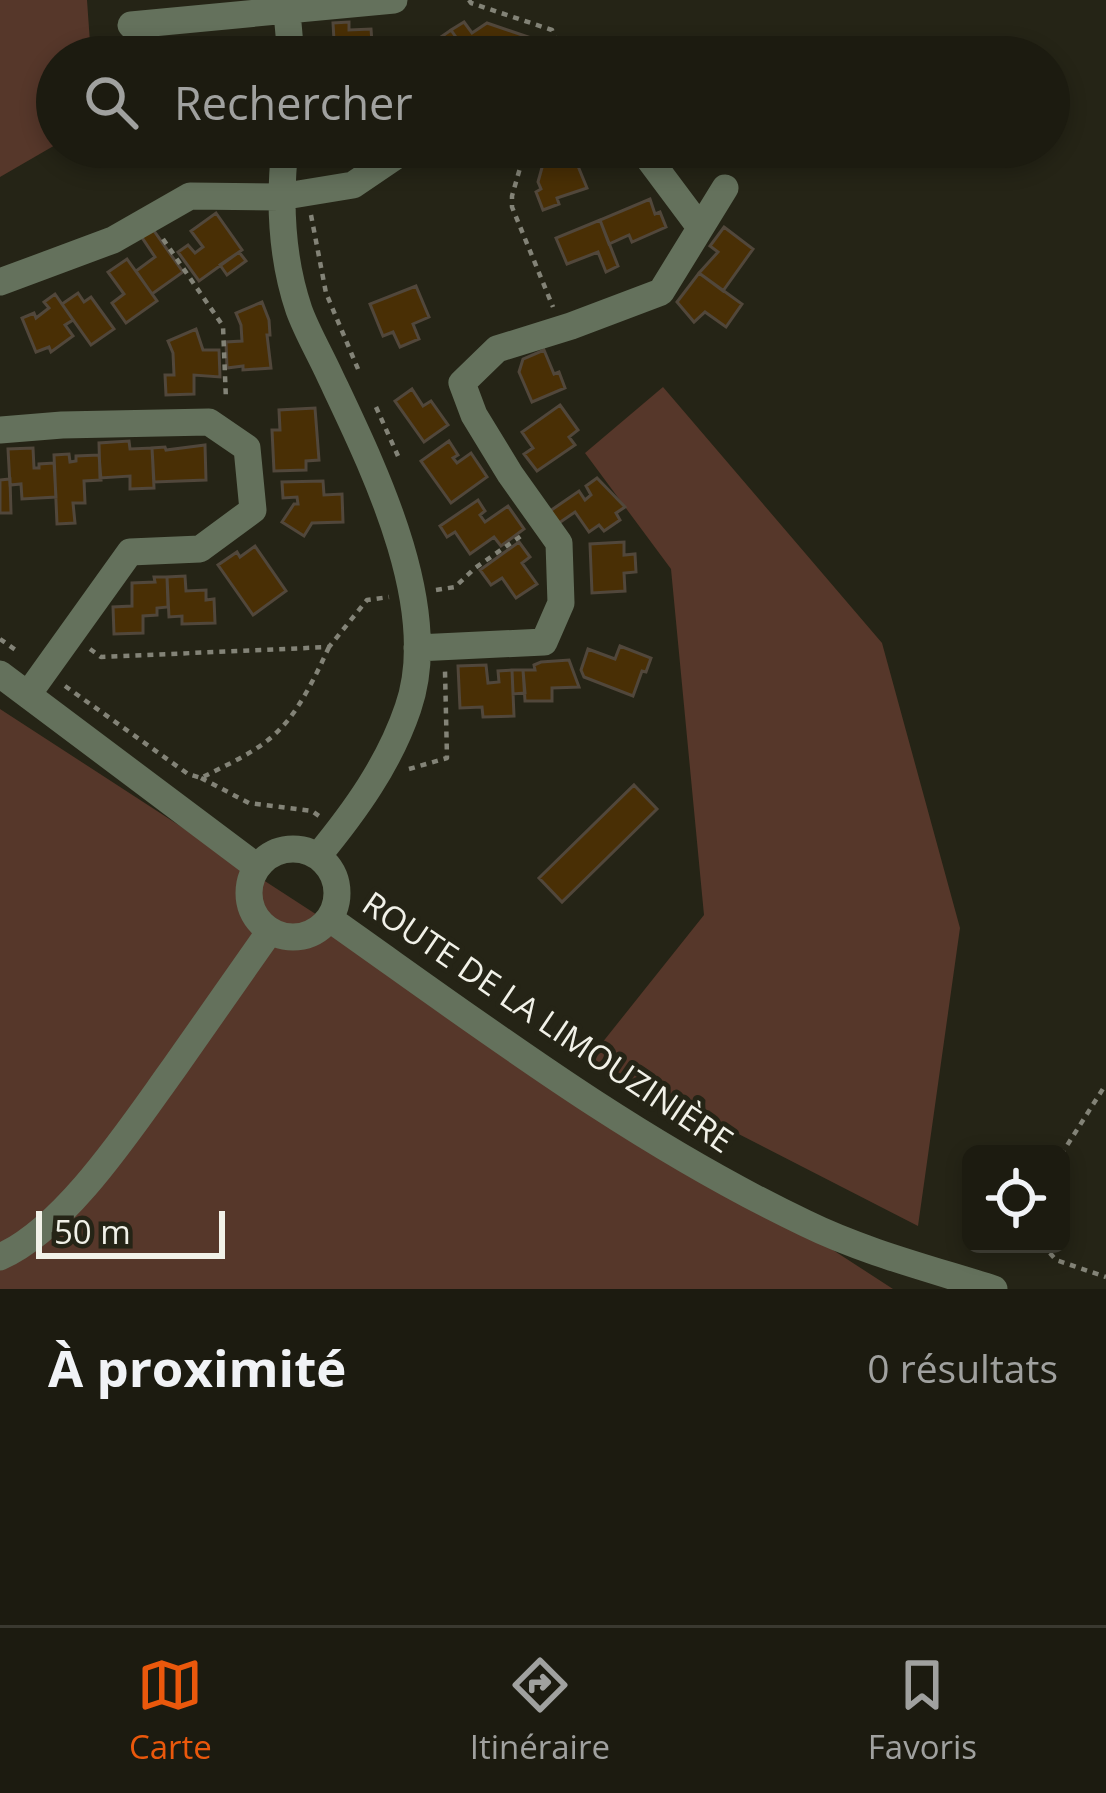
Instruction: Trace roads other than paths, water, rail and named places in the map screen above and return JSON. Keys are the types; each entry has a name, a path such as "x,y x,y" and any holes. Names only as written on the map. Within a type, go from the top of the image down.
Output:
{"street":[{"path":"131,25 285,6 394,0"},
{"path":"285,6 289,36"},
{"path":"283,168 284,248 299,310 425,592 431,648 382,770 318,856"},
{"path":"0,282 113,240 190,196 280,197 353,185 378,168"},
{"path":"656,168 699,226"},
{"path":"431,648 544,642 561,603 559,543 509,474 474,415 462,383 497,349 661,292 725,188"},
{"path":"0,430 209,422 248,448 253,510 200,549 130,552 37,682"},
{"path":"0,674 37,682 257,867"},
{"path":"306,850 318,856 336,878 336,906 329,919 302,937 270,931 256,918 249,902 257,867 278,851 306,850"},
{"name":"ROUTE DE LA LIMOUZINIÈRE","path":"329,919 535,1064 719,1180 810,1226 994,1289"},
{"path":"0,1257 50,1222 109,1158 270,931"}]}
